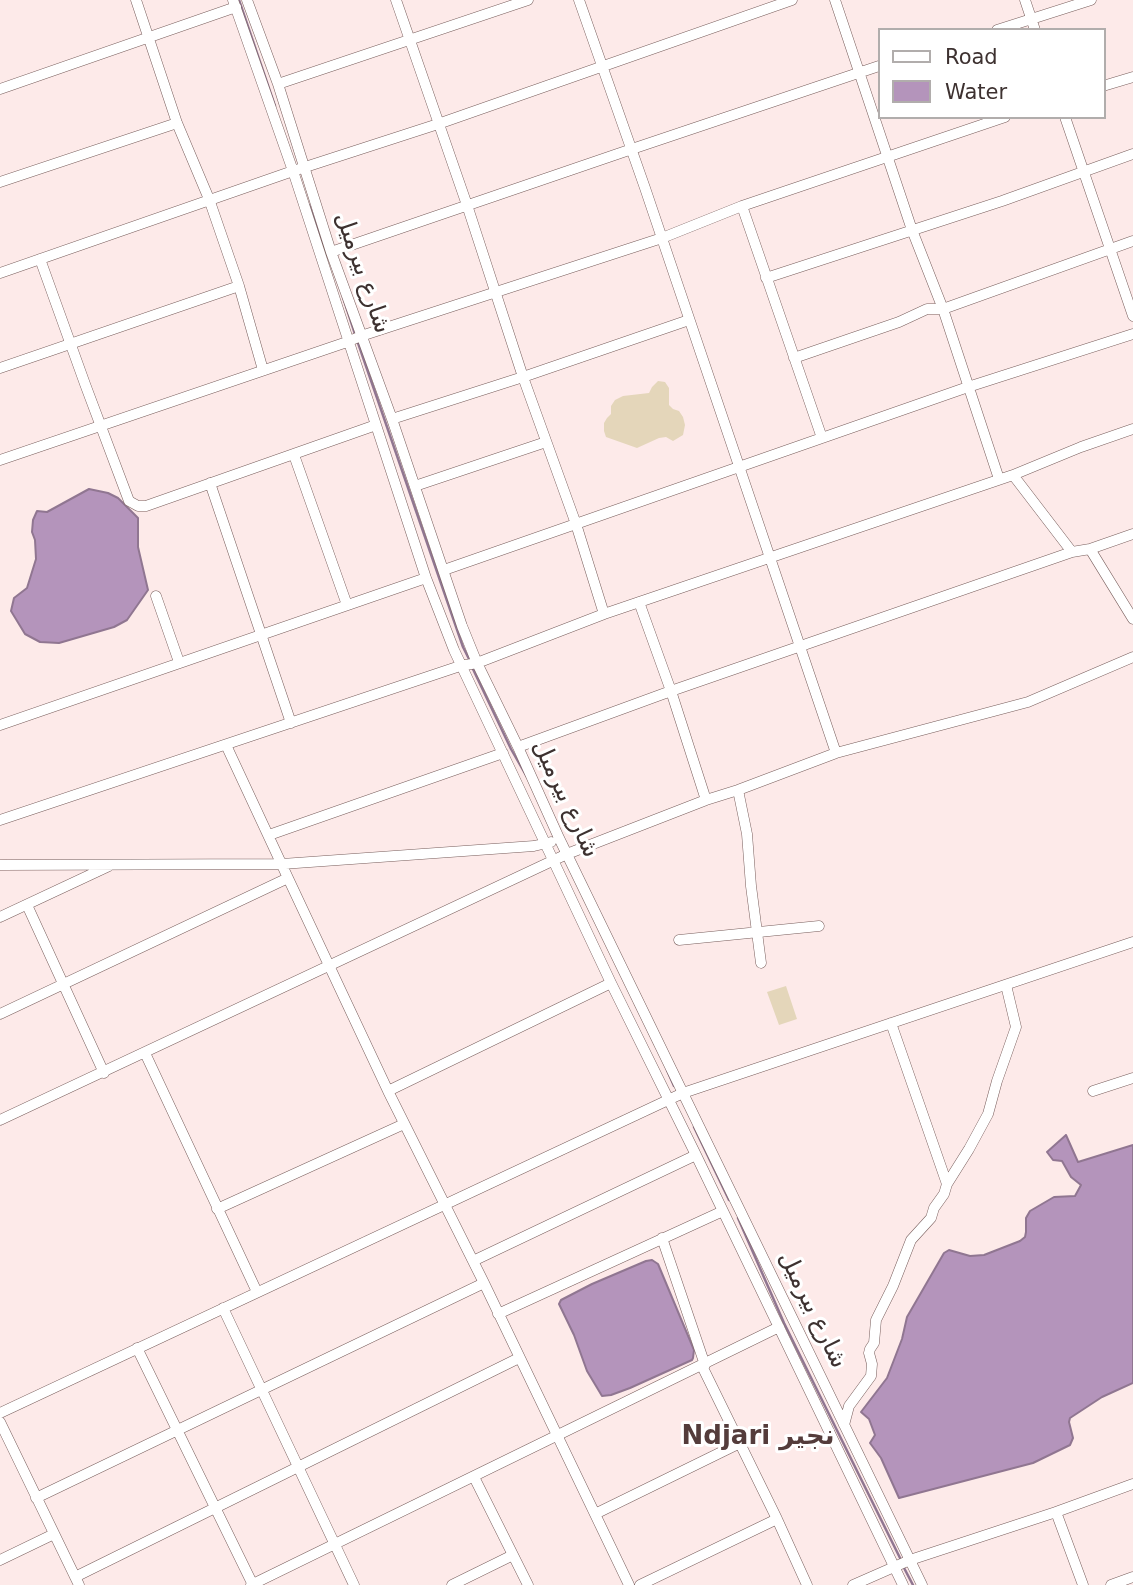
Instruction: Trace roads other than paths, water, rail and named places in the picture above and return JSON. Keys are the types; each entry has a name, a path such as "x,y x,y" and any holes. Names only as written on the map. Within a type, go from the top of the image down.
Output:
{"street":[{"path":"136,0 177,123 209,200 239,286 263,370"},
{"path":"248,2 261,0"},
{"path":"396,0 576,524 604,614"},
{"path":"278,84 528,0"},
{"path":"579,0 836,753"},
{"path":"0,273 792,0"},
{"path":"835,0 999,479"},
{"path":"1025,0 1034,28"},
{"path":"1003,28 1091,0"},
{"name":"شارع بيرميل","path":"248,2 278,84 331,252 477,663 567,855 675,1096 696,1155 723,1211 779,1327 902,1563 922,1585"},
{"path":"0,89 149,38 234,4"},
{"name":"شارع بيرميل","path":"234,4 293,171 426,578 460,666 611,983 675,1096 844,1425 902,1563 902,1585"},
{"path":"331,252 878,66"},
{"path":"1105,85 1133,77"},
{"path":"0,460 361,336 662,238 742,206 999,119"},
{"path":"1066,119 1133,316"},
{"path":"0,182 177,123"},
{"path":"766,278 1133,154"},
{"path":"742,206 822,438"},
{"path":"794,358 899,322 927,309 943,309 1133,241"},
{"path":"40,259 130,501 138,506 146,506 376,425"},
{"path":"0,368 239,286"},
{"path":"392,419 689,320"},
{"path":"444,570 968,387 1133,334"},
{"path":"0,820 460,666 477,663 604,614 1013,475 1133,429"},
{"path":"415,486 546,442"},
{"path":"294,455 347,605"},
{"path":"1013,475 1072,552"},
{"path":"210,483 291,723"},
{"path":"518,747 1072,552 1090,549 1133,534"},
{"path":"1090,549 1133,619"},
{"path":"0,725 426,578"},
{"path":"156,596 179,662"},
{"path":"639,602 706,800"},
{"path":"0,1121 553,860 836,753 1028,702 1133,657"},
{"path":"226,745 388,1091 629,1585"},
{"path":"269,835 503,753"},
{"path":"738,790 747,834 761,963"},
{"path":"0,865 282,864 546,844 559,838"},
{"path":"0,917 112,864"},
{"path":"0,1014 288,878"},
{"path":"27,905 104,1073"},
{"path":"679,940 819,926"},
{"path":"0,1413 675,1096 1133,942"},
{"path":"388,1091 611,983"},
{"path":"844,1425 849,1406 871,1376 869,1353 874,1343 876,1320 911,1240 931,1218 947,1184 988,1114 1015,1034 1015,1021 1006,985"},
{"path":"891,1023 947,1184"},
{"path":"145,1053 257,1292"},
{"path":"1093,1091 1133,1078"},
{"path":"218,1209 404,1124"},
{"path":"473,1261 696,1155"},
{"path":"498,1314 723,1211"},
{"path":"662,1238 703,1366 807,1585"},
{"path":"36,1498 484,1283"},
{"path":"223,1308 354,1585"},
{"path":"137,1348 252,1585 779,1327"},
{"path":"0,1422 77,1581 215,1508 519,1358"},
{"path":"595,1514 740,1443"},
{"path":"474,1477 528,1585"},
{"path":"853,1585 902,1563 1133,1484"},
{"path":"1056,1512 1083,1585"},
{"path":"640,1585 777,1519"},
{"path":"0,1560 54,1534"},
{"path":"452,1585 513,1555"},
{"path":"1111,1585 1133,1577"}],"water":[{"path":"89,489 118,498 138,518 138,547 148,590 127,620 114,627 59,643 40,642 25,634 11,611 14,598 27,588 36,559 33,520 37,511 47,512"},
{"path":"1066,1135 1078,1162 1133,1145 1133,1383 1102,1397 1070,1418 1073,1438 1070,1445 1033,1463 899,1498 881,1458 870,1443 875,1435 869,1419 861,1412 887,1378 902,1339 907,1317 944,1253 949,1250 970,1256 984,1255 1020,1241 1025,1237 1026,1218 1030,1211 1054,1197 1075,1196 1081,1185 1071,1177 1062,1161 1053,1160 1047,1152"},
{"path":"652,1260 658,1264 694,1350 693,1358 630,1388 602,1396 587,1371 559,1304 561,1300 592,1284"}],"waterway":[{"path":"239,0 275,106"},
{"path":"309,205 326,252"},
{"path":"343,297 355,334"},
{"path":"357,340 470,661"},
{"path":"472,667 527,777"},
{"path":"667,1070 674,1086"},
{"path":"694,1127 729,1200"},
{"path":"738,1218 784,1323 901,1560"},
{"path":"903,1566 913,1585"}],"district":[{"name":"Ndjari نجير","path":"758,1437"}]}
